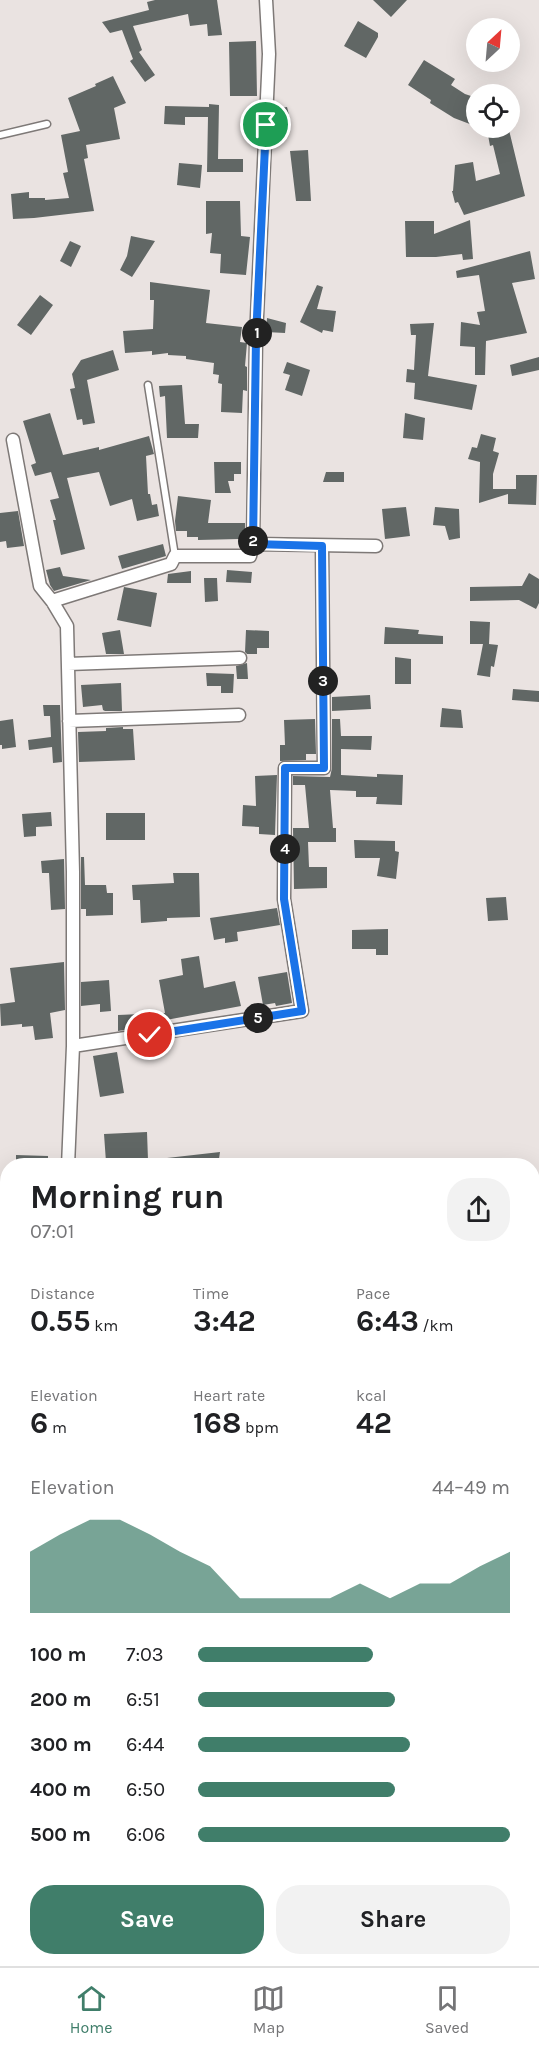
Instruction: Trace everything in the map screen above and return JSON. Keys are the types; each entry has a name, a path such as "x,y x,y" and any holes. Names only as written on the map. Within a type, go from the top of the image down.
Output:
{"street":[{"path":"52,601 171,564 175,556 250,556 253,544 256,338 269,54 266,0"},
{"path":"13,440 40,586 67,626 74,872 74,1046 68,1158"},
{"path":"253,544 375,546"},
{"path":"74,1046 302,1011 284,899 285,768 324,768 322,546"},
{"path":"68,664 240,658"},
{"path":"69,721 239,715"}],"lane":[{"path":"0,135 47,124"},
{"path":"148,384 175,556"}],"building":[{"path":"217,0 222,35 208,36 207,24 190,26 188,14 133,26 142,50 139,52 155,75 145,82 130,61 133,59 122,30 110,33 102,22 149,10 147,2"},
{"path":"373,0 407,0 391,17"},
{"path":"358,21 378,33 366,58 344,46"},
{"path":"256,41 257,96 230,96 229,42"},
{"path":"424,60 455,79 451,85 466,94 466,123 430,103 431,100 408,85"},
{"path":"113,76 126,103 114,108 120,139 86,145 88,158 84,159 94,211 13,219 11,194 29,192 29,198 45,198 45,200 69,198 63,173 68,172 61,135 80,131 68,98"},
{"path":"209,104 219,105 218,159 243,159 243,172 207,172 208,117 185,117 185,125 164,124 165,106 209,107"},
{"path":"287,107 290,119 274,123 275,109"},
{"path":"489,138 511,138 525,196 464,215 458,202 455,203 452,191 455,165 473,162 476,181 500,174 493,145 490,146"},
{"path":"308,150 311,201 296,201 290,151"},
{"path":"179,163 202,165 200,188 177,185"},
{"path":"206,201 240,201 241,236 250,237 246,275 220,273 221,254 210,253 212,233 206,234"},
{"path":"470,220 473,259 463,260 462,254 406,257 405,221 434,221 434,234"},
{"path":"131,236 155,241 132,277 120,270 127,256"},
{"path":"70,241 81,246 71,267 60,261"},
{"path":"530,251 535,279 512,283 527,333 486,341 485,375 475,375 475,347 460,346 461,322 480,325 477,312 485,311 479,275 457,278 456,271"},
{"path":"150,282 210,290 206,323 242,327 240,342 247,343 245,366 247,367 247,391 243,390 242,413 221,412 222,384 218,383 219,375 213,374 214,363 186,359 186,356 168,355 168,353 152,355 152,351 125,353 123,331 153,329 154,300 150,300"},
{"path":"317,285 323,287 317,309 336,311 333,332 323,330 322,333 300,322"},
{"path":"40,295 53,305 31,335 17,325"},
{"path":"267,318 286,323 285,333 266,332"},
{"path":"434,323 428,376 477,385 472,410 414,399 415,383 406,382 407,369 414,370 416,335 411,335 410,324"},
{"path":"113,350 119,370 87,380 95,423 83,425 82,419 77,420 70,389 75,388 72,374 81,360"},
{"path":"539,357 539,370 512,376 510,365"},
{"path":"287,362 310,370 302,396 285,390 290,375 283,373"},
{"path":"182,385 185,424 199,424 198,438 167,438 165,396 160,397 159,386"},
{"path":"50,413 63,455 99,447 99,450 149,436 154,454 146,456 148,494 150,494 152,505 157,504 159,516 137,521 132,499 110,506 99,472 67,478 85,549 61,555 53,520 56,520 50,500 59,498 51,472 35,476 31,465 36,463 23,421"},
{"path":"405,413 425,418 423,440 403,438"},
{"path":"481,434 496,438 493,451 499,453 493,474 493,489 516,489 516,475 537,475 536,505 508,504 508,494 479,503 480,462 468,459 472,447 477,448"},
{"path":"214,462 241,462 241,474 234,474 234,481 228,481 231,493 215,493"},
{"path":"326,472 344,472 344,482 323,482"},
{"path":"178,496 211,500 208,523 245,523 245,541 239,541 239,539 198,540 198,537 187,537 187,531 176,531"},
{"path":"406,507 410,536 385,539 382,509"},
{"path":"435,507 459,509 460,538 449,540 445,526 433,525"},
{"path":"18,511 24,546 7,548 6,541 0,542 0,513"},
{"path":"163,544 166,556 122,569 118,556"},
{"path":"60,567 63,576 91,580 54,591 46,570"},
{"path":"227,570 252,572 251,583 226,582"},
{"path":"191,571 191,583 167,583 168,574"},
{"path":"529,573 539,579 539,603 536,609 519,600 470,601 470,587 522,586"},
{"path":"204,578 217,578 218,601 205,602"},
{"path":"124,587 157,593 151,627 117,620"},
{"path":"470,621 490,622 489,644 498,645 490,677 477,675 483,644 470,644"},
{"path":"385,627 419,630 418,634 443,636 443,644 384,644"},
{"path":"120,630 124,654 106,654 102,633"},
{"path":"246,630 269,631 269,648 257,648 257,654 247,654 245,652"},
{"path":"395,657 411,659 411,684 395,684"},
{"path":"247,663 248,679 237,679 236,666"},
{"path":"206,673 234,674 233,693 221,693 221,686 207,686"},
{"path":"121,683 122,711 105,711 102,705 83,707 81,685"},
{"path":"513,689 539,691 539,702 512,700"},
{"path":"370,695 371,709 332,711 332,697"},
{"path":"43,705 60,705 62,762 53,763 52,747 29,750 28,740 51,737 50,716 44,716"},
{"path":"442,708 461,710 463,728 440,727"},
{"path":"13,719 16,747 2,749 0,721"},
{"path":"315,719 316,754 306,754 306,760 280,761 280,745 285,745 284,720"},
{"path":"332,719 340,719 341,736 372,736 371,750 341,749 341,775 377,777 377,774 403,775 402,805 376,804 377,797 356,797 356,791 330,790 336,842 308,842 309,867 327,867 327,888 294,889 293,828 309,828 305,785 293,785 293,776 330,777"},
{"path":"123,727 123,729 133,729 135,760 79,762 78,732 106,731 106,728"},
{"path":"277,775 275,835 259,834 259,827 242,826 243,805 256,806 255,776"},
{"path":"51,812 52,826 36,827 36,836 24,837 22,814"},
{"path":"106,813 145,813 145,840 106,840"},
{"path":"354,840 395,841 395,851 399,852 396,879 377,876 380,858 355,858"},
{"path":"81,857 84,857 85,885 106,885 107,893 113,893 113,915 86,916 86,909 81,909"},
{"path":"64,859 65,909 51,910 49,873 42,873 41,861"},
{"path":"173,873 199,873 200,917 167,918 167,921 141,923 140,900 133,900 132,885 174,883"},
{"path":"506,897 508,920 488,921 486,898"},
{"path":"277,908 280,925 237,932 238,941 225,943 225,938 214,940 210,918"},
{"path":"388,929 388,955 376,955 376,949 352,949 352,930"},
{"path":"199,956 204,988 235,981 241,1006 166,1020 167,1023 118,1031 118,1015 165,1013 159,980 183,975 181,959"},
{"path":"64,962 65,1010 50,1013 53,1038 35,1040 33,1026 22,1027 22,1024 1,1026 0,1004 15,1002 10,968"},
{"path":"287,972 292,1003 276,1006 275,1003 263,1005 258,977"},
{"path":"109,980 111,1011 100,1012 100,1004 81,1006 81,982"},
{"path":"117,1052 124,1093 100,1097 93,1056"},
{"path":"147,1132 148,1158 106,1158 104,1134"},
{"path":"220,1152 219,1158 167,1158"},
{"path":"16,1155 48,1156 48,1158 16,1158"}],"route":[{"path":"150,1035 302,1011 284,899 285,768 324,768 322,546 253,544 256,338 266,125"}]}
